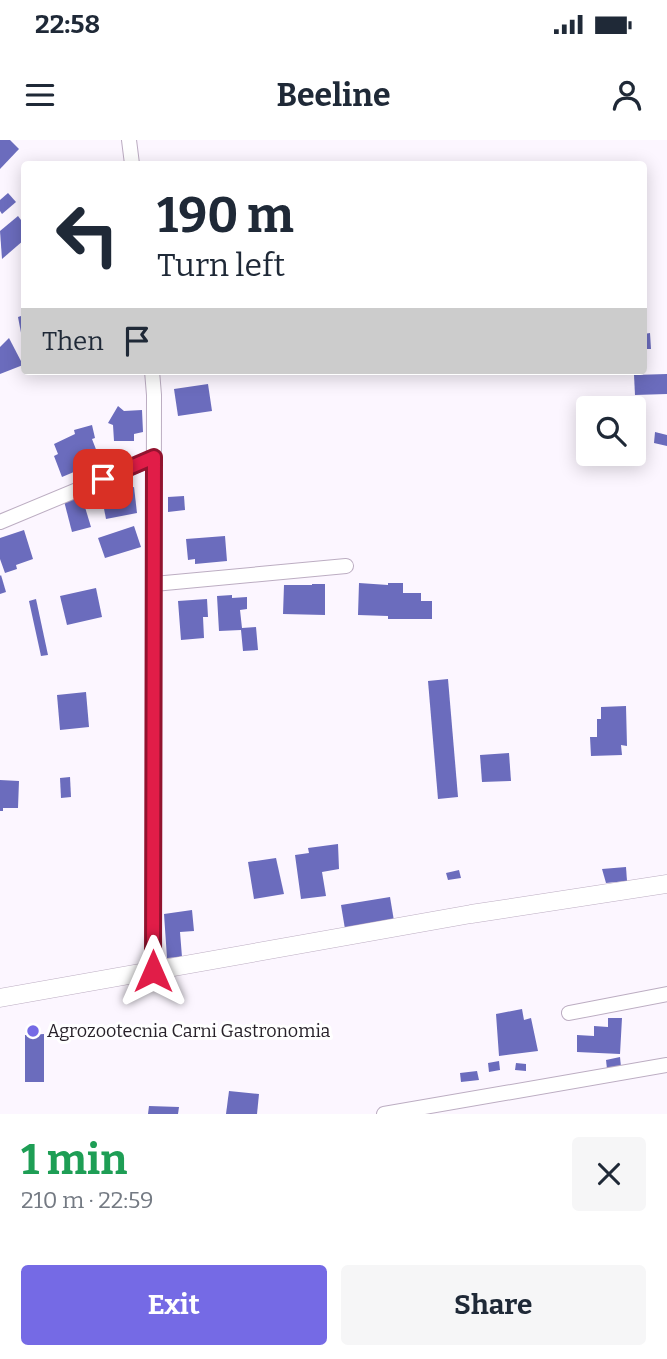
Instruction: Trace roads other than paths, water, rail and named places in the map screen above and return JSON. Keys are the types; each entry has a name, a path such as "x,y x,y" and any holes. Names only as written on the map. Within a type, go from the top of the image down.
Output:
{"street":[{"path":"129,140 132,161"},
{"path":"152,375 153,971"},
{"path":"0,522 154,457"},
{"path":"153,584 346,566"},
{"path":"0,999 471,914 667,884"},
{"path":"569,1013 667,993"},
{"path":"384,1114 667,1065"}],"place":[{"name":"Agrozootecnia Carni Gastronomia","path":"33,1031"}]}
